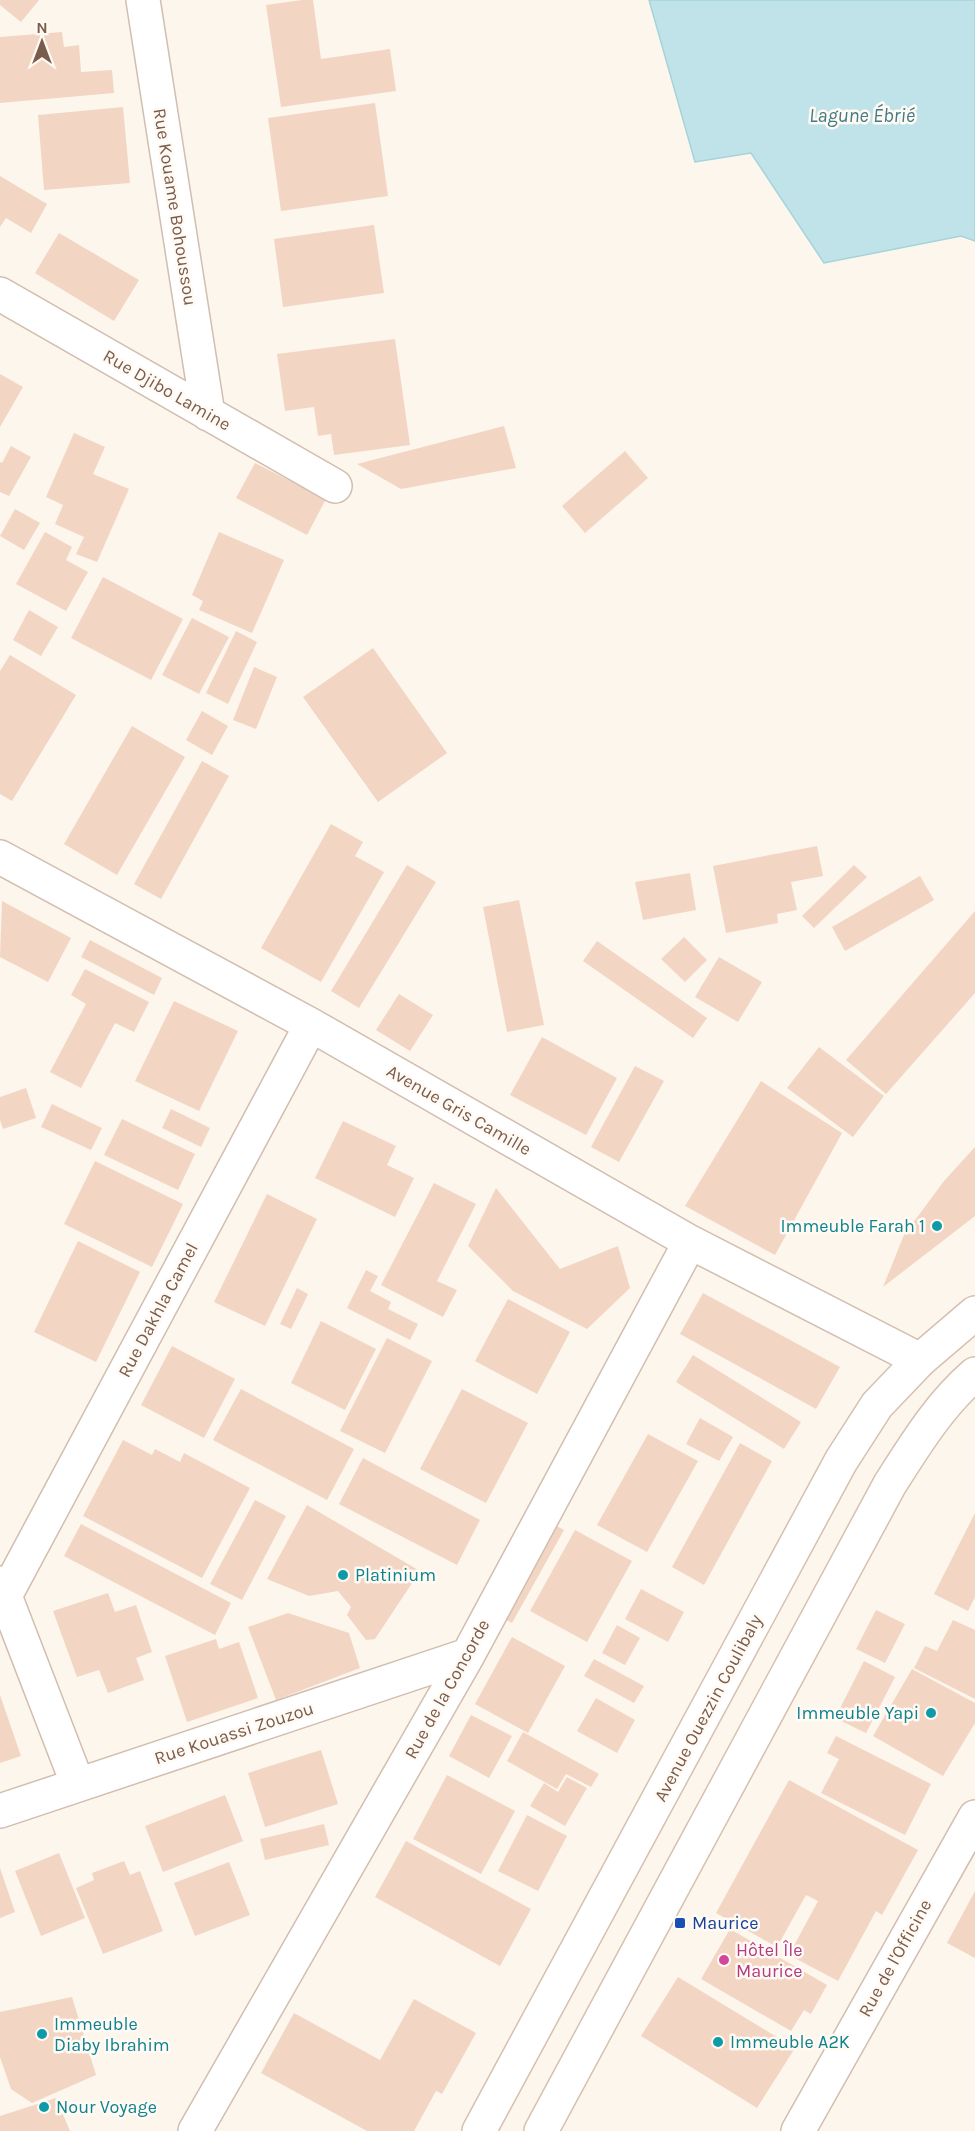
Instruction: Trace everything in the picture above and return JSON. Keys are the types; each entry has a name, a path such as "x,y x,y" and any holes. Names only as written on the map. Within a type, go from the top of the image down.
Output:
{"street":[{"name":"Rue Kouame Bohoussou","path":"143,0 208,414"},
{"name":"Rue Djibo Lamine","path":"0,294 335,486"},
{"name":"Avenue Gris Camille","path":"0,857 311,1025 690,1242 920,1360"},
{"name":"Rue Dakhla Camel","path":"2,1590 311,1025"},
{"name":"Rue de la Concorde","path":"195,2131 468,1655 690,1242"},
{"name":"Avenue Ouezzin Coulibaly","path":"478,2131 841,1461 877,1405 920,1360 975,1313"},
{"path":"541,2131 890,1484 923,1431 972,1381"},
{"path":"2,1590 78,1785"},
{"name":"Rue Kouassi Zouzou","path":"0,1811 468,1655"},
{"name":"Rue de l'Officine","path":"798,2131 975,1817"}],"water":[{"name":"Lagune Ébrié","path":"649,0 975,0 975,241 961,236 824,263 751,153 695,162"}],"building":[{"path":"0,0 39,0 21,22 0,5"},
{"path":"313,0 321,59 390,49 396,91 281,107 266,5"},
{"path":"62,32 64,47 79,45 81,72 112,70 114,93 0,103 0,37"},
{"path":"375,103 388,196 281,211 268,118"},
{"path":"123,107 130,183 44,190 38,115"},
{"path":"0,176 47,204 31,233 6,218 0,227"},
{"path":"374,225 384,293 283,307 274,239"},
{"path":"59,233 139,280 114,321 35,273"},
{"path":"395,339 410,445 334,455 331,434 318,436 314,407 285,411 277,354"},
{"path":"0,374 23,387 0,427"},
{"path":"504,426 516,468 401,489 357,464"},
{"path":"74,433 105,447 93,474 129,489 97,562 76,554 84,537 55,524 63,505 46,497"},
{"path":"11,446 31,457 9,496 0,492 0,462 2,463"},
{"path":"625,451 648,478 585,533 562,506"},
{"path":"255,463 326,499 307,535 236,498"},
{"path":"15,509 40,523 24,550 0,536"},
{"path":"45,532 72,547 66,560 88,572 66,611 16,584"},
{"path":"219,532 284,560 252,633 199,610 203,601 192,595"},
{"path":"103,577 183,619 151,680 71,638"},
{"path":"29,610 58,627 41,656 13,640"},
{"path":"192,618 229,637 199,694 162,675"},
{"path":"236,631 257,642 228,704 206,693"},
{"path":"373,648 447,753 378,802 303,697"},
{"path":"10,655 76,695 12,801 0,794 0,671"},
{"path":"254,667 277,677 256,729 233,720"},
{"path":"202,711 228,726 212,755 186,740"},
{"path":"132,726 185,757 117,875 64,844"},
{"path":"202,761 229,776 161,899 134,884"},
{"path":"331,824 363,842 355,856 384,872 321,982 261,948"},
{"path":"817,846 823,876 791,882 797,910 777,914 778,923 726,933 713,866"},
{"path":"407,865 436,882 359,1008 331,991"},
{"path":"854,865 867,877 814,928 802,916"},
{"path":"690,873 696,910 643,920 635,882"},
{"path":"920,876 934,900 845,951 832,927"},
{"path":"519,900 544,1025 507,1032 483,907"},
{"path":"2,901 71,938 48,982 0,957"},
{"path":"975,911 975,993 886,1094 846,1060"},
{"path":"684,937 707,960 685,982 661,959"},
{"path":"90,940 162,978 154,995 81,957"},
{"path":"597,941 707,1018 693,1038 583,961"},
{"path":"719,957 762,982 738,1022 695,997"},
{"path":"85,969 149,1002 134,1032 115,1023 81,1088 50,1072 86,1004 71,995"},
{"path":"399,994 433,1015 410,1051 376,1030"},
{"path":"174,1001 238,1031 199,1111 135,1081"},
{"path":"542,1037 617,1078 586,1135 510,1095"},
{"path":"819,1047 884,1096 853,1137 787,1088"},
{"path":"635,1066 664,1081 619,1162 591,1147"},
{"path":"761,1081 842,1133 775,1255 685,1206"},
{"path":"26,1088 36,1118 3,1129 0,1120 0,1097"},
{"path":"52,1104 102,1128 91,1150 41,1127"},
{"path":"171,1109 210,1128 201,1147 162,1128"},
{"path":"122,1119 195,1154 178,1190 104,1155"},
{"path":"343,1121 396,1146 387,1165 414,1178 395,1217 315,1178"},
{"name":"Immeuble Farah 1","path":"975,1147 975,1216 883,1287 904,1235 944,1181"},
{"path":"95,1161 183,1204 152,1267 64,1224"},
{"path":"434,1183 476,1204 437,1281 457,1290 443,1317 381,1285"},
{"path":"496,1188 560,1269 618,1246 630,1288 587,1329 513,1291 468,1246"},
{"path":"267,1194 317,1219 265,1326 214,1302"},
{"path":"78,1241 140,1272 96,1362 34,1332"},
{"path":"366,1270 378,1276 370,1291 391,1302 388,1309 418,1324 410,1340 347,1308"},
{"path":"297,1288 308,1294 291,1329 280,1324"},
{"path":"703,1293 840,1367 816,1409 680,1334"},
{"path":"508,1299 570,1332 537,1394 475,1361"},
{"path":"321,1321 376,1349 345,1410 291,1383"},
{"path":"387,1338 432,1361 385,1453 340,1431"},
{"path":"172,1346 235,1379 204,1438 141,1405"},
{"path":"693,1355 801,1422 784,1449 676,1382"},
{"path":"241,1389 354,1449 327,1500 213,1440"},
{"path":"462,1389 528,1423 486,1503 420,1469"},
{"path":"700,1418 733,1437 719,1461 686,1444"},
{"path":"648,1434 698,1461 647,1552 597,1525"},
{"path":"123,1440 152,1455 155,1449 180,1462 184,1453 250,1488 202,1578 83,1516"},
{"path":"740,1443 772,1461 704,1585 672,1567"},
{"path":"363,1458 480,1520 457,1565 339,1504"},
{"path":"255,1500 286,1516 242,1600 210,1584"},
{"name":"Platinium","path":"307,1505 420,1571 375,1639 366,1640 347,1615 351,1607 338,1591 309,1596 267,1579"},
{"path":"975,1513 975,1597 968,1611 934,1594"},
{"path":"548,1521 564,1530 512,1623 497,1615"},
{"path":"81,1524 231,1603 215,1635 64,1556"},
{"path":"575,1530 632,1561 587,1642 530,1611"},
{"path":"641,1589 684,1612 668,1642 625,1619"},
{"path":"108,1593 115,1612 136,1605 152,1652 136,1658 144,1680 108,1693 99,1670 77,1677 53,1611"},
{"path":"876,1610 905,1624 885,1663 856,1649"},
{"path":"288,1613 349,1633 360,1668 276,1700 248,1627"},
{"path":"953,1620 975,1630 975,1699 914,1668 925,1646 937,1651"},
{"path":"617,1625 640,1638 625,1665 602,1653"},
{"path":"512,1637 565,1666 528,1733 475,1704"},
{"path":"216,1639 219,1649 239,1642 258,1698 187,1722 165,1656"},
{"path":"594,1659 644,1686 634,1703 584,1676"},
{"path":"864,1661 895,1677 866,1733 835,1718"},
{"name":"Immeuble Yapi","path":"912,1669 975,1703 975,1723 943,1776 873,1736"},
{"path":"0,1695 21,1756 0,1763"},
{"path":"596,1698 635,1720 617,1753 577,1731"},
{"path":"471,1715 512,1736 489,1778 449,1756"},
{"path":"523,1732 599,1774 591,1787 566,1774 557,1789 507,1761"},
{"path":"836,1736 931,1784 905,1835 821,1793 839,1759 827,1753"},
{"path":"321,1750 338,1804 265,1827 248,1773"},
{"path":"447,1775 515,1811 481,1874 413,1839"},
{"path":"567,1777 587,1788 565,1826 530,1806 544,1783 558,1792"},
{"path":"789,1780 918,1850 882,1915 876,1911 838,1981 789,1955 818,1901 806,1895 777,1947 716,1913"},
{"path":"225,1795 243,1841 163,1872 145,1826"},
{"path":"527,1815 567,1836 538,1891 498,1871"},
{"path":"324,1824 329,1845 265,1860 260,1839"},
{"path":"406,1841 531,1909 500,1966 375,1897"},
{"path":"59,1853 85,1918 41,1936 15,1871"},
{"path":"124,1861 130,1875 140,1871 163,1931 103,1954 76,1888 94,1880 92,1873"},
{"path":"229,1862 250,1915 195,1936 174,1883"},
{"path":"0,1868 15,1912 0,1918"},
{"path":"975,1891 975,1958 947,1943"},
{"name":"Hôtel Île Maurice","path":"730,1929 827,1985 811,2014 804,2010 791,2031 701,1979"},
{"name":"Immeuble A2K","path":"678,1977 795,2048 757,2108 641,2036"},
{"name":"Immeuble Diaby Ibrahim","path":"72,1997 96,2075 32,2103 11,2089 0,2057 0,2012"},
{"path":"414,1999 476,2033 442,2094 436,2091 414,2131 367,2131 261,2073 294,2013 380,2060"},
{"name":"Nour Voyage","path":"56,2098 70,2131 0,2131 0,2116"}],"place":[{"name":"Immeuble Farah 1","path":"937,1226"},
{"name":"Platinium","path":"343,1575"},
{"name":"Immeuble Yapi","path":"931,1713"},
{"name":"Maurice","path":"680,1923"},
{"name":"Hôtel Île Maurice","path":"724,1960"},
{"name":"Immeuble Diaby Ibrahim","path":"42,2034"},
{"name":"Immeuble A2K","path":"718,2042"},
{"name":"Nour Voyage","path":"44,2107"}]}
